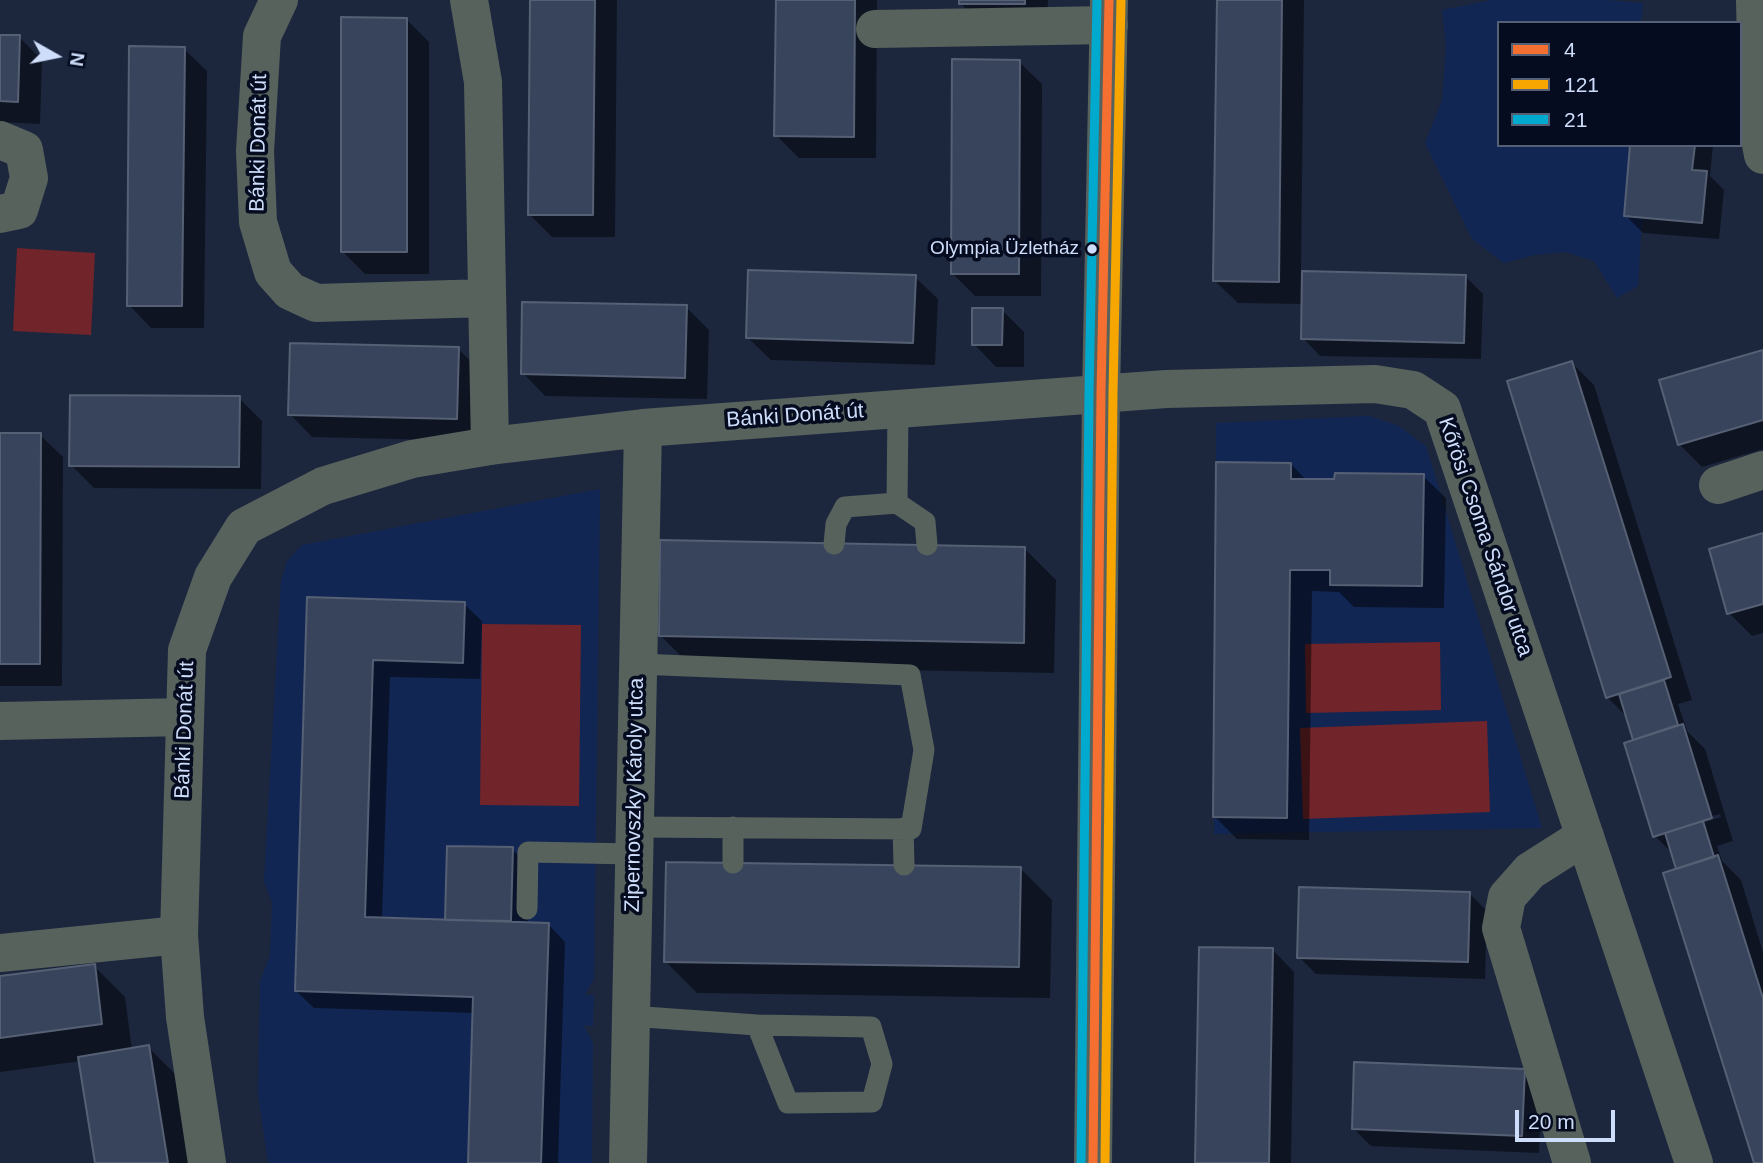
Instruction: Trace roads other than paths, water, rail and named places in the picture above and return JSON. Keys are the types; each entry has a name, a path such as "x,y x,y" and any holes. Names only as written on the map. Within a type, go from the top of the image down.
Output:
{"street":[{"name":"Bánki Donát út","path":"279,0 262,36 255,151 258,222 273,272 290,291 316,303 487,298"},
{"path":"469,0 483,82 491,446"},
{"path":"1755,0 1760,58 1758,129 1763,155"},
{"path":"875,29 1109,13 1101,393 1093,1163"},
{"path":"0,140 24,150 29,178 19,210 0,214"},
{"name":"Kőrösi Csoma Sándor utca","path":"1101,393 1166,388 1375,384 1413,390 1442,409 1694,1163"},
{"name":"Bánki Donát út","path":"207,1163 185,1017 179,935 187,650 214,577 244,527 323,486 412,459 491,446 643,428 1101,393"},
{"name":"Zipernovszky Károly utca","path":"628,1163 643,428"},
{"path":"1718,485 1763,470"},
{"path":"0,721 185,718"},
{"path":"1572,1163 1501,928 1507,897 1530,871 1585,836"},
{"path":"0,953 179,935"}],"lane":[{"path":"897,503 898,408"},
{"path":"834,544 836,524 845,507 897,503 925,522 927,545"},
{"path":"527,909 528,852 733,827 911,829 924,750 910,675 638,664"},
{"path":"733,827 733,863"},
{"path":"903,828 904,865"},
{"path":"630,1016 757,1025 871,1027 882,1064 872,1102 788,1103 757,1025"}],"place":[{"name":"Olympia Üzletház","path":"1092,249"}]}
